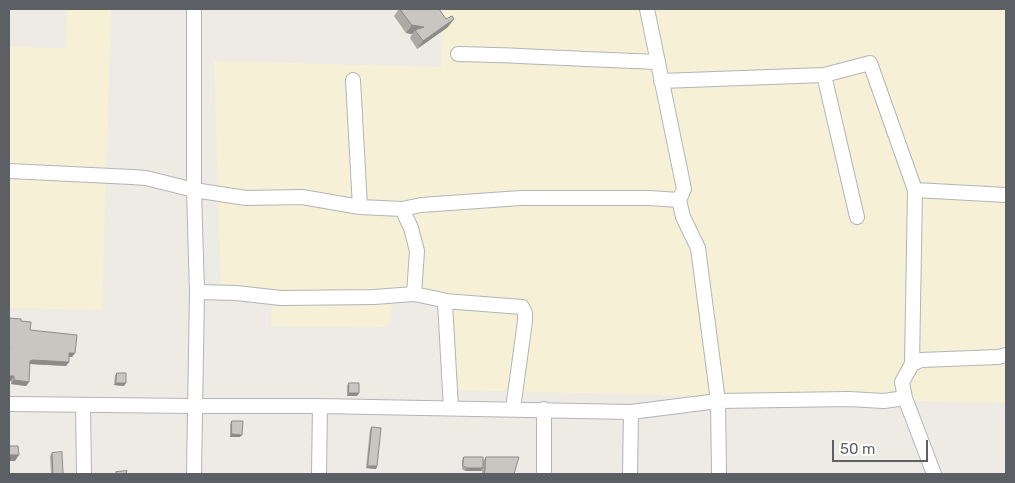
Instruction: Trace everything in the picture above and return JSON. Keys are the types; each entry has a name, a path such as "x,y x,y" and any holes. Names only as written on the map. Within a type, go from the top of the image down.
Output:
{"street":[{"path":"194,9 194,190 197,292 194,474"},
{"path":"646,9 684,189 679,200 684,217 698,248 718,401 719,474"},
{"path":"458,54 657,62"},
{"path":"661,81 824,75 870,62 914,190 912,364 902,382 905,398 934,474"},
{"path":"824,75 857,217"},
{"path":"353,80 360,207"},
{"path":"9,171 146,178 194,190 246,198 302,197 360,207 402,209 421,205 522,198 649,198 679,200"},
{"path":"914,190 1006,195"},
{"path":"402,209 412,228 417,251 414,294"},
{"path":"197,292 236,293 280,298 374,297 414,294 444,301 522,308 525,312 525,322 513,409"},
{"path":"444,301 451,408"},
{"path":"912,364 922,360 998,357 1006,355"},
{"path":"9,404 320,406 631,412 718,401 849,399 884,401 905,398"},
{"path":"83,405 84,474"},
{"path":"319,474 320,406"},
{"path":"544,409 544,474"},
{"path":"630,474 631,412"}],"sand":[{"path":"67,9 111,9 102,310 9,308 9,47 66,48"},
{"path":"442,9 1006,9 1006,403 454,390 451,296 393,297 388,327 270,326 274,292 221,291 214,61 441,67"}],"building":[{"path":"400,9 439,9 446,19 452,16 454,19 423,41 415,30 424,27 412,25"},
{"path":"9,318 31,322 30,330 77,335 75,353 69,353 69,362 30,361 29,382 14,380 14,376 9,376"},
{"path":"117,373 126,373 126,383 116,383"},
{"path":"349,383 359,383 359,393 349,393"},
{"path":"232,421 243,421 242,435 232,434"},
{"path":"372,427 381,428 377,466 368,466"},
{"path":"9,446 18,446 19,455 9,455"},
{"path":"62,452 63,474 53,474 52,453"},
{"path":"464,457 483,457 483,468 467,468 463,466"},
{"path":"486,457 519,457 514,474 485,474"},
{"path":"127,471 126,474 116,474 116,472"}]}
